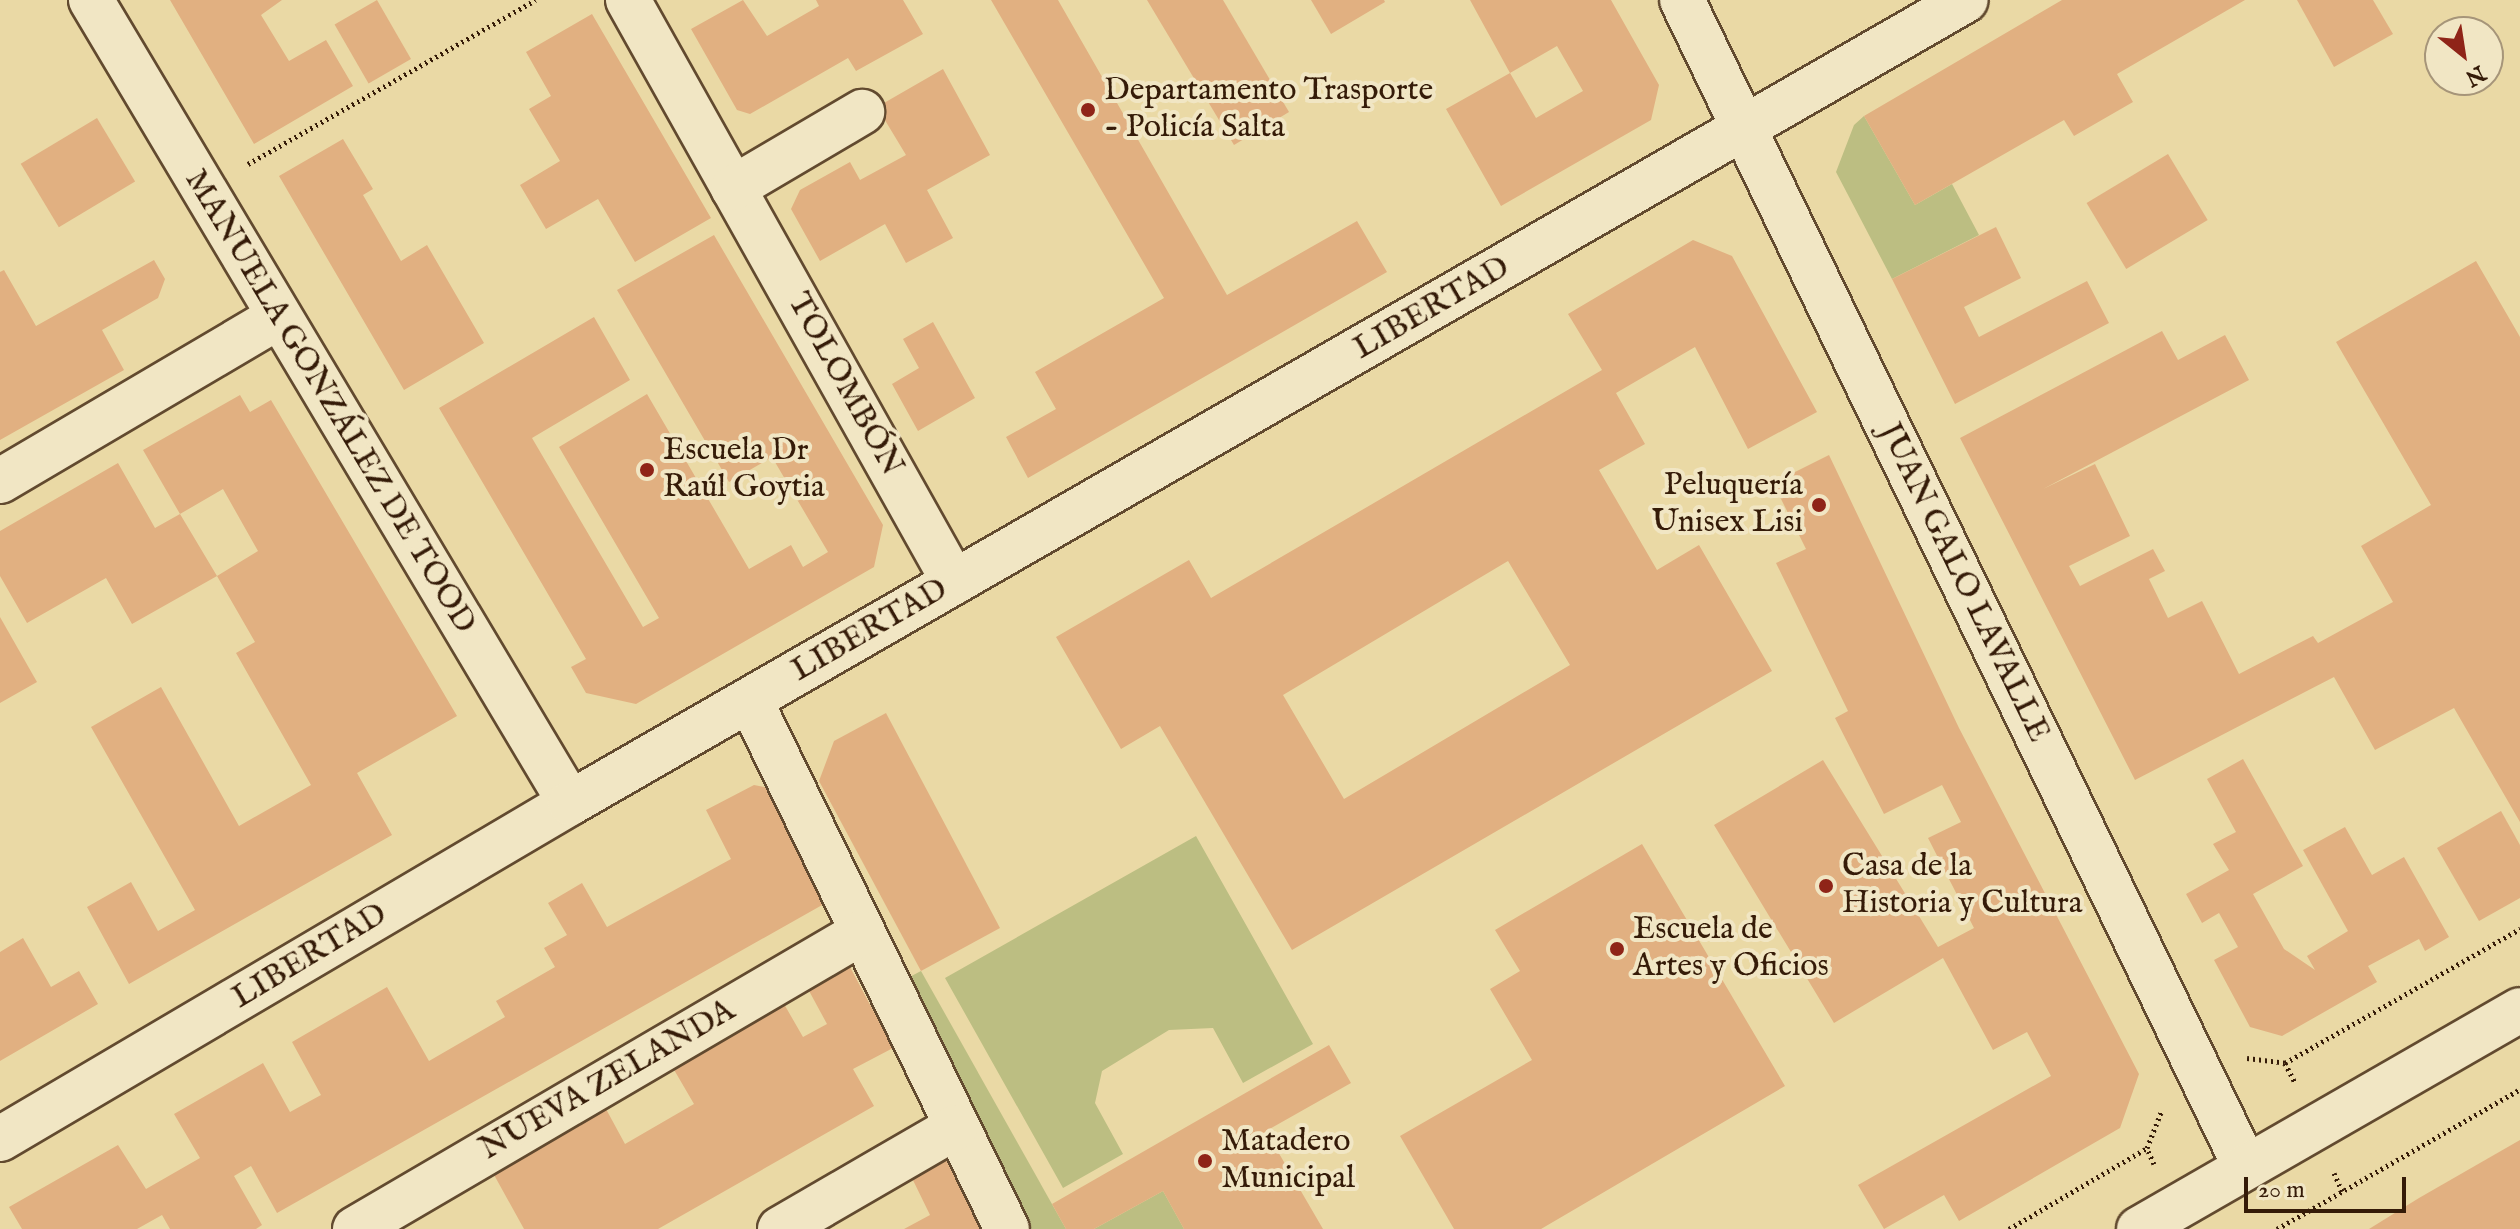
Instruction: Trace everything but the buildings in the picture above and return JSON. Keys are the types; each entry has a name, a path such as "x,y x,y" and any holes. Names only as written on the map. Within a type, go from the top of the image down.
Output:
{"street":[{"name":"MANUELA GONZÁLEZ DE TOOD","path":"91,0 277,318 570,803"},
{"name":"TOLOMBÓN","path":"628,0 954,582"},
{"name":"JUAN GALO LAVALLE","path":"1682,0 2245,1166"},
{"name":"LIBERTAD","path":"0,1139 570,803 1744,131 1966,0"},
{"path":"733,188 862,112"},
{"path":"0,481 277,318"},
{"path":"750,700 1007,1229"},
{"name":"NUEVA ZELANDA","path":"355,1229 861,933"},
{"path":"2157,1218 2520,1010"},
{"path":"780,1229 956,1127"}],"path":[{"path":"201,190 535,0"},
{"path":"2157,1218 2147,1148 2165,1101 2250,1056 2285,1063 2520,929"},
{"path":"2285,1063 2314,1126"},
{"path":"2277,1229 2520,1089"},
{"path":"2009,1229 2147,1148"}],"green space":[{"path":"1864,116 1915,205 1952,184 1979,235 1892,279 1836,172 1854,125"},
{"path":"1196,836 1313,1044 1243,1083 1213,1028 1169,1030 1102,1071 1095,1103 1123,1154 1063,1188 945,978"},
{"path":"921,971 1066,1229 1026,1229 900,982"},
{"path":"1163,1191 1184,1229 1094,1229"}],"place":[{"name":"Departamento Trasporte - Policía Salta","path":"1088,110"},
{"name":"Escuela Dr Raúl Goytia","path":"647,470"},
{"name":"Peluquería Unisex Lisi","path":"1819,505"},
{"name":"Casa de la Historia y Cultura","path":"1826,886"},
{"name":"Escuela de Artes y Oficios","path":"1617,949"},
{"name":"Matadero Municipal","path":"1205,1161"}]}
